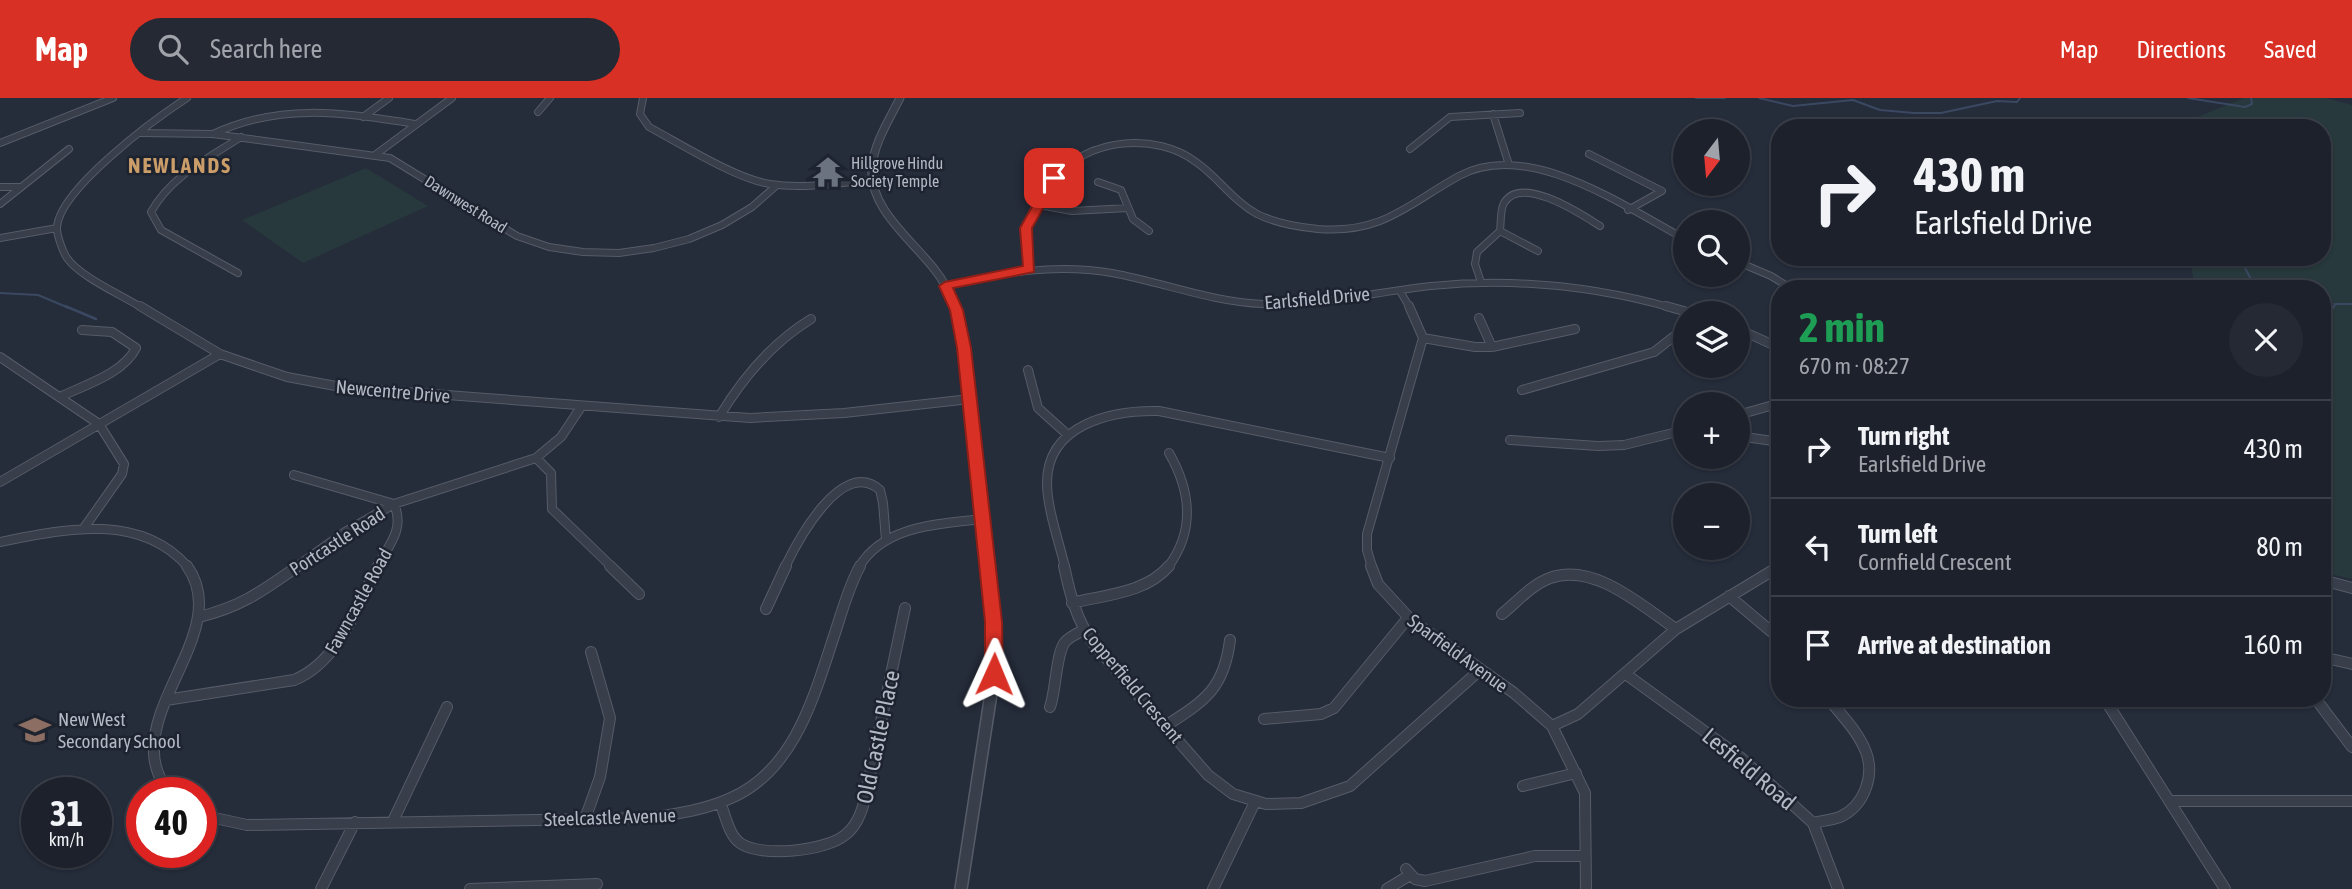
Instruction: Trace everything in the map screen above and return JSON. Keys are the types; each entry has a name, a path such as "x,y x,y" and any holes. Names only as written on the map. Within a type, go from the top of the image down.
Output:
{"street":[{"path":"1,144 113,98"},
{"path":"0,238 57,228 71,199 160,116 187,98"},
{"path":"363,117 389,98"},
{"path":"374,155 452,98"},
{"path":"538,112 550,98"},
{"path":"643,98 638,110 640,118 649,127 747,177 777,185 813,186 872,180"},
{"path":"900,98 876,151 872,164 872,180 880,199 945,286 960,324 994,622 994,674 961,889"},
{"path":"212,134 239,120 277,111 302,109 416,124"},
{"path":"1410,149 1450,117 1520,113"},
{"path":"1493,114 1509,165"},
{"name":"Dawnwest Road","path":"141,133 212,134 374,155 402,163 517,236 533,243 578,252 633,251 687,239 743,215 777,185"},
{"path":"238,273 161,230 151,212 162,193 176,181 241,137"},
{"path":"1030,269 1026,228 1054,178 1067,163 1089,152 1122,145 1144,145 1178,152 1200,165 1236,200 1257,214 1278,222 1321,229 1356,228 1394,218 1465,173 1509,165 1541,169 1571,179 1673,233"},
{"path":"0,204 69,149"},
{"path":"1589,154 1662,191 1628,210"},
{"path":"1098,182 1121,190 1133,219 1149,232"},
{"path":"0,187 20,187"},
{"path":"1481,282 1473,264 1474,255 1482,244 1500,231 1506,200 1524,193 1547,197 1600,226"},
{"path":"1039,205 1072,211 1128,208"},
{"name":"Newcentre Drive","path":"57,228 65,256 74,267 220,354 287,377 341,387 719,417 793,418 970,399"},
{"path":"1500,231 1538,250"},
{"path":"1750,267 1777,280"},
{"name":"Earlsfield Drive","path":"945,286 1030,269 1095,270 1202,295 1259,304 1315,302 1481,282 1518,282 1598,291 1673,309"},
{"path":"1400,291 1419,324 1423,338 1475,347 1492,347 1575,329"},
{"path":"1479,318 1492,347"},
{"path":"719,417 734,390 749,374 797,328 811,319"},
{"path":"60,397 126,362 136,353 136,348 115,332 106,329 82,330"},
{"path":"1750,334 1771,344"},
{"path":"1522,390 1654,352 1673,337"},
{"name":"Sparfield Avenue","path":"1423,338 1367,534 1367,550 1378,584 1408,618 1514,693 1552,726 1585,793 1586,889"},
{"path":"0,482 220,354"},
{"path":"0,357 99,424 121,459 124,469 84,528"},
{"path":"1028,370 1033,405 1037,412 1068,435"},
{"path":"1750,411 1771,405"},
{"name":"Portcastle Road","path":"199,617 231,610 253,598 345,532 394,504 536,458 561,437 581,407"},
{"name":"Copperfield Crescent","path":"1390,457 1150,410 1109,414 1068,435 1053,454 1047,468 1047,484 1072,603 1084,630 1192,757 1218,784 1235,795 1255,802 1300,805 1334,795 1350,786 1480,670"},
{"path":"1510,440 1598,446 1624,445 1673,433"},
{"path":"1750,438 1771,442"},
{"path":"1072,603 1145,584 1170,566 1185,538 1190,512 1179,469 1169,453"},
{"path":"536,458 551,473 552,509 639,594"},
{"path":"294,475 394,504"},
{"path":"766,609 799,540 821,507 838,489 858,483 878,488 883,502 886,540"},
{"name":"Fawncastle Road","path":"166,700 294,680 312,673 329,657 396,533 400,518 394,504"},
{"name":"Steelcastle Avenue","path":"217,818 247,824 585,819 687,814 722,805 750,789 771,772 803,728 860,568 870,552 886,540 930,526 983,519"},
{"path":"0,542 84,528 129,532 150,537 182,556 197,582 199,617 157,722 153,759 157,777"},
{"path":"1552,726 1578,714 1676,629 1771,571"},
{"path":"1503,614 1547,579 1559,574 1597,579 1676,629"},
{"path":"2331,582 2352,588"},
{"path":"1729,596 1771,629"},
{"name":"Old Castle Place","path":"722,805 738,842 750,848 768,851 822,846 840,840 853,827 862,816 905,608"},
{"path":"1264,719 1321,714 1334,708 1408,618"},
{"path":"1050,707 1055,694 1062,647 1066,640 1084,630"},
{"path":"1167,725 1198,705 1224,677 1230,640"},
{"path":"585,819 600,777 610,718 591,652"},
{"path":"2331,659 2352,664"},
{"name":"Lesfield Road","path":"1626,675 1740,757 1813,823 1838,889"},
{"path":"393,821 447,707"},
{"path":"1813,823 1841,816 1858,803 1867,785 1871,767 1858,738 1835,707"},
{"path":"2111,707 2225,889"},
{"path":"2322,707 2352,747"},
{"path":"1523,786 1576,774"},
{"path":"2169,801 2352,801"},
{"path":"1213,889 1255,802"},
{"path":"321,889 355,822"},
{"path":"1387,889 1408,872 1415,879 1426,881 1535,856 1585,856"},
{"path":"470,889 597,884"}],"shaded area":[{"path":"2244,98 2326,98 2352,105 2352,579 2331,574 2331,280 2194,280 2191,266 2331,266 2331,119 2193,119"},
{"path":"366,168 428,206 303,263 242,220"}],"waterway":[{"path":"1696,98 1725,98"},
{"path":"1759,98 1793,106 1853,100 1880,110 1914,113 1941,113 1997,101 2017,102 2020,98"},
{"path":"2188,98 2245,107 2252,104 2251,98"},
{"path":"2244,266 2251,280"},
{"path":"0,293 38,295 69,308"},
{"path":"2334,306 2352,304"},
{"path":"65,306 96,319"},
{"path":"2331,310 2334,306"}],"place":[{"name":"Hillgrove Hindu Society Temple","path":"828,172"},
{"name":"New West Secondary School","path":"35,730"}],"district":[{"name":"NEWLANDS","path":"180,165"}],"route":[{"path":"994,674 994,622 964,348 956,310 945,286 1030,269 1026,228 1054,178"}]}
